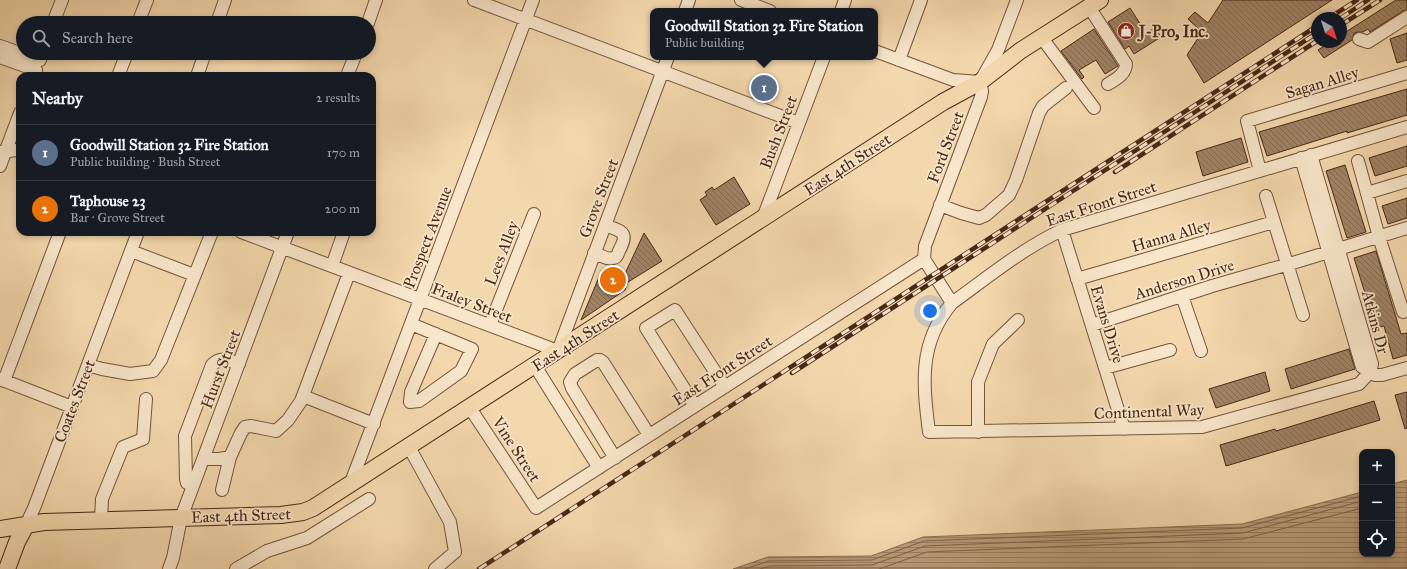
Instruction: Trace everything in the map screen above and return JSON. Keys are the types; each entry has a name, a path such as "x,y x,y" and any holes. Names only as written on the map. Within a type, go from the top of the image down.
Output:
{"main road":[{"name":"East 4th Street","path":"0,529 44,522 280,515 303,512 323,503 943,102 980,82 1020,51 1095,4"},
{"name":"Coates Street","path":"7,569 17,542 26,525"}],"street":[{"path":"56,16 62,0"},
{"path":"141,16 147,0"},
{"path":"219,16 225,0"},
{"path":"370,16 376,0"},
{"path":"474,0 799,123"},
{"name":"Prospect Avenue","path":"350,485 533,0"},
{"path":"741,0 762,8"},
{"path":"899,60 922,0"},
{"name":"Ford Street","path":"924,259 925,246 981,97 982,91 980,82 998,50 1015,1"},
{"path":"1095,4 1126,64 1126,68 1123,73 1108,84"},
{"path":"1359,39 1368,42 1407,17"},
{"path":"1042,38 1094,108"},
{"path":"0,46 16,54"},
{"path":"878,51 953,80 980,82"},
{"path":"0,57 38,65"},
{"path":"28,60 38,65"},
{"path":"120,72 124,60"},
{"path":"198,72 203,60"},
{"path":"349,72 354,60"},
{"name":"Grove Street","path":"558,351 667,60"},
{"name":"Bush Street","path":"763,218 823,60"},
{"name":"Sagan Alley","path":"1260,171 1247,122 1407,73"},
{"path":"940,205 979,218 986,214 1008,195 1016,180 1039,113 1043,106 1066,88"},
{"path":"0,166 3,152 16,122"},
{"name":"East Front Street","path":"929,432 925,396 927,352 943,313 952,303 1040,240 1062,230 1407,127"},
{"path":"3,152 16,150"},
{"name":"Atkins Dr","path":"1306,157 1334,251 1372,364 1370,372"},
{"path":"1358,161 1379,237 1403,312"},
{"path":"1367,193 1407,181"},
{"path":"1266,196 1303,315"},
{"name":"Lees Alley","path":"490,325 534,214"},
{"name":"Hanna Alley","path":"1077,279 1274,222"},
{"path":"594,253 609,258 614,258 617,256 625,240 625,237 621,232 605,225"},
{"path":"1334,251 1407,228"},
{"name":"Evans Drive","path":"1062,230 1124,429"},
{"path":"58,236 2,380 72,407"},
{"name":"Coates Street","path":"26,525 33,512 137,236"},
{"path":"88,365 130,374 153,371 161,360 210,236"},
{"name":"Fraley Street","path":"251,236 558,351"},
{"name":"Hurst Street","path":"169,569 173,558 181,518 192,486 286,236"},
{"path":"332,266 343,236"},
{"path":"131,251 194,275"},
{"name":"Anderson Drive","path":"1092,325 1182,296 1334,251"},
{"path":"924,259 952,303"},
{"name":"East Front Street","path":"536,508 924,259"},
{"path":"222,490 230,457 240,433 245,427 251,426 276,431 288,420 303,396 349,273"},
{"path":"1182,296 1201,352"},
{"path":"695,406 646,328 675,310 724,387"},
{"path":"978,432 978,382 994,344 1018,320"},
{"path":"411,324 436,334 472,349 460,371 419,401 410,402 411,392 436,334"},
{"path":"1105,368 1170,350"},
{"path":"192,486 186,479 185,436 212,365 221,359 226,359 239,364"},
{"path":"615,458 572,388 570,382 572,377 581,370 597,360 603,362 649,436"},
{"path":"535,366 599,468"},
{"path":"1370,372 1375,375 1382,375 1407,368"},
{"name":"Continental Way","path":"929,432 1202,427 1359,384 1370,372"},
{"path":"303,396 374,424"},
{"path":"101,520 102,499 123,447 143,439 146,399"},
{"name":"Vine Street","path":"470,408 536,508"},
{"path":"409,447 450,522 455,552 435,569"},
{"path":"203,459 230,457"},
{"path":"236,569 267,551 307,538 369,499"}],"water":[{"path":"1407,480 1407,569 733,569 768,557 871,556 923,537 1242,524 1359,493 1359,557 1395,557 1395,483"}],"building":[{"path":"1223,0 1332,0 1313,12 1311,12 1311,14 1204,83 1187,55 1202,32 1188,19 1195,12 1208,23"},
{"path":"1396,0 1407,0 1407,10 1370,32 1368,29 1363,32 1354,33 1352,40 1347,43 1347,31"},
{"name":"J-Pro, Inc.","path":"1130,8 1146,33 1155,28 1161,37 1134,54 1129,46 1125,49 1108,22"},
{"path":"1094,29 1118,66 1105,74 1096,60 1079,70 1084,77 1082,79 1061,51"},
{"path":"1407,33 1407,60 1397,63 1390,39"},
{"path":"1321,48 1340,48 1324,58 1318,50"},
{"path":"1407,89 1407,115 1347,133 1347,131 1267,156 1259,132"},
{"path":"1241,138 1248,162 1203,176 1196,152"},
{"path":"1407,146 1407,166 1375,176 1369,158"},
{"path":"1345,165 1366,232 1347,238 1326,171"},
{"path":"734,177 750,204 716,225 700,200 707,195 705,192 712,187 714,190"},
{"path":"1407,198 1407,218 1388,224 1382,206"},
{"path":"644,233 662,261 628,282 625,290 581,320 602,270 623,278"},
{"path":"1376,251 1401,334 1407,333 1407,355 1393,359 1384,326 1376,328 1354,258"},
{"path":"1349,349 1355,369 1291,389 1285,369"},
{"path":"1265,372 1270,391 1216,408 1209,389"},
{"path":"1407,392 1407,428 1405,429 1395,395"},
{"path":"1374,401 1380,420 1226,466 1220,445 1275,429 1276,431"}],"railway":[{"path":"1338,12 1357,0"},
{"path":"1347,14 1368,0"},
{"path":"1347,21 1380,0"},
{"path":"479,569 1311,30"},
{"path":"792,373 1311,37"},
{"path":"1115,172 1311,45"}],"place":[{"name":"J-Pro, Inc.","path":"1126,31"},
{"name":"Goodwill Station 32 Fire Station","path":"764,88"},
{"name":"Taphouse 23","path":"613,280"}]}
